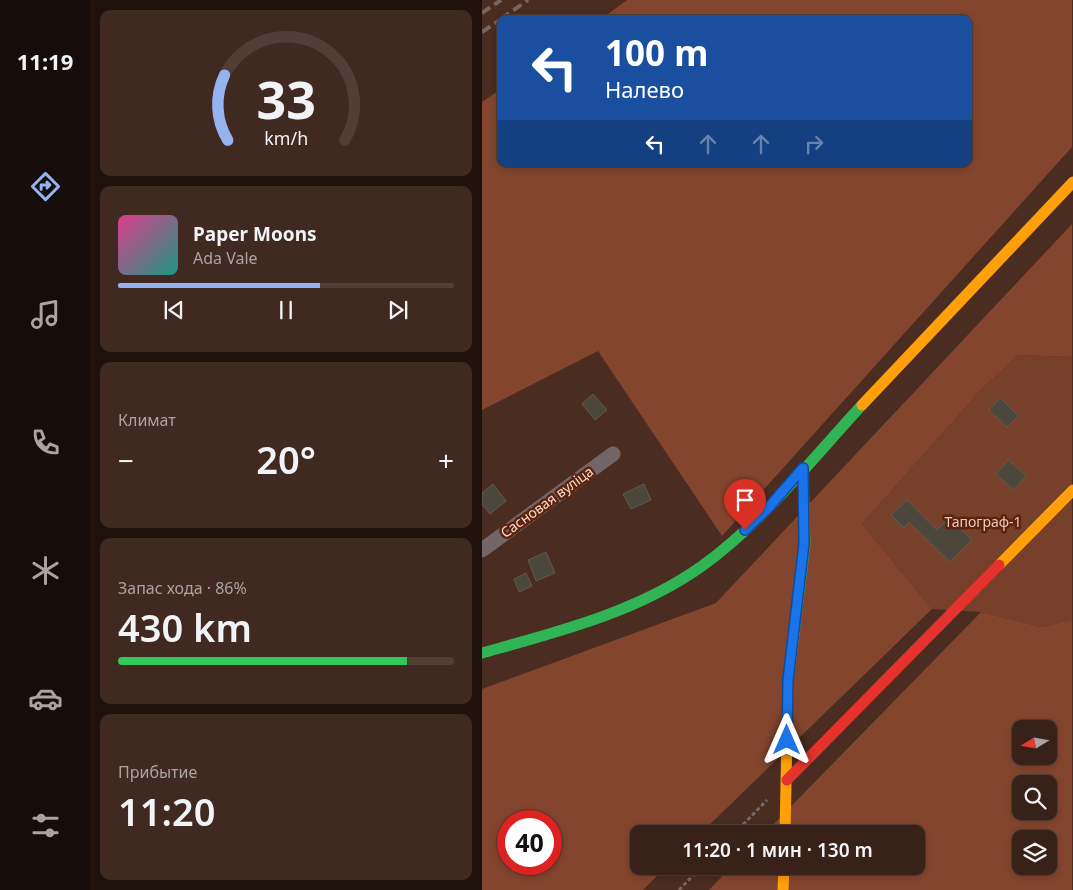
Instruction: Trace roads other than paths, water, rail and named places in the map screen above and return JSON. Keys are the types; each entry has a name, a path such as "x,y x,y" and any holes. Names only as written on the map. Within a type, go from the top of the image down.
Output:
{"street":[{"path":"482,653 582,624 643,598 686,576 733,542 769,507 803,468 1072,182"},
{"name":"Сасновая вуліца","path":"482,550 613,454"},
{"path":"785,825 788,680 804,544 803,468"},
{"path":"787,780 1072,490"},
{"path":"783,890 784,875"}],"railway":[{"path":"482,13 501,0"},
{"path":"507,15 528,0"},
{"path":"482,32 497,22"}],"park label":[{"name":"Тапограф-1","path":"983,522"}]}
